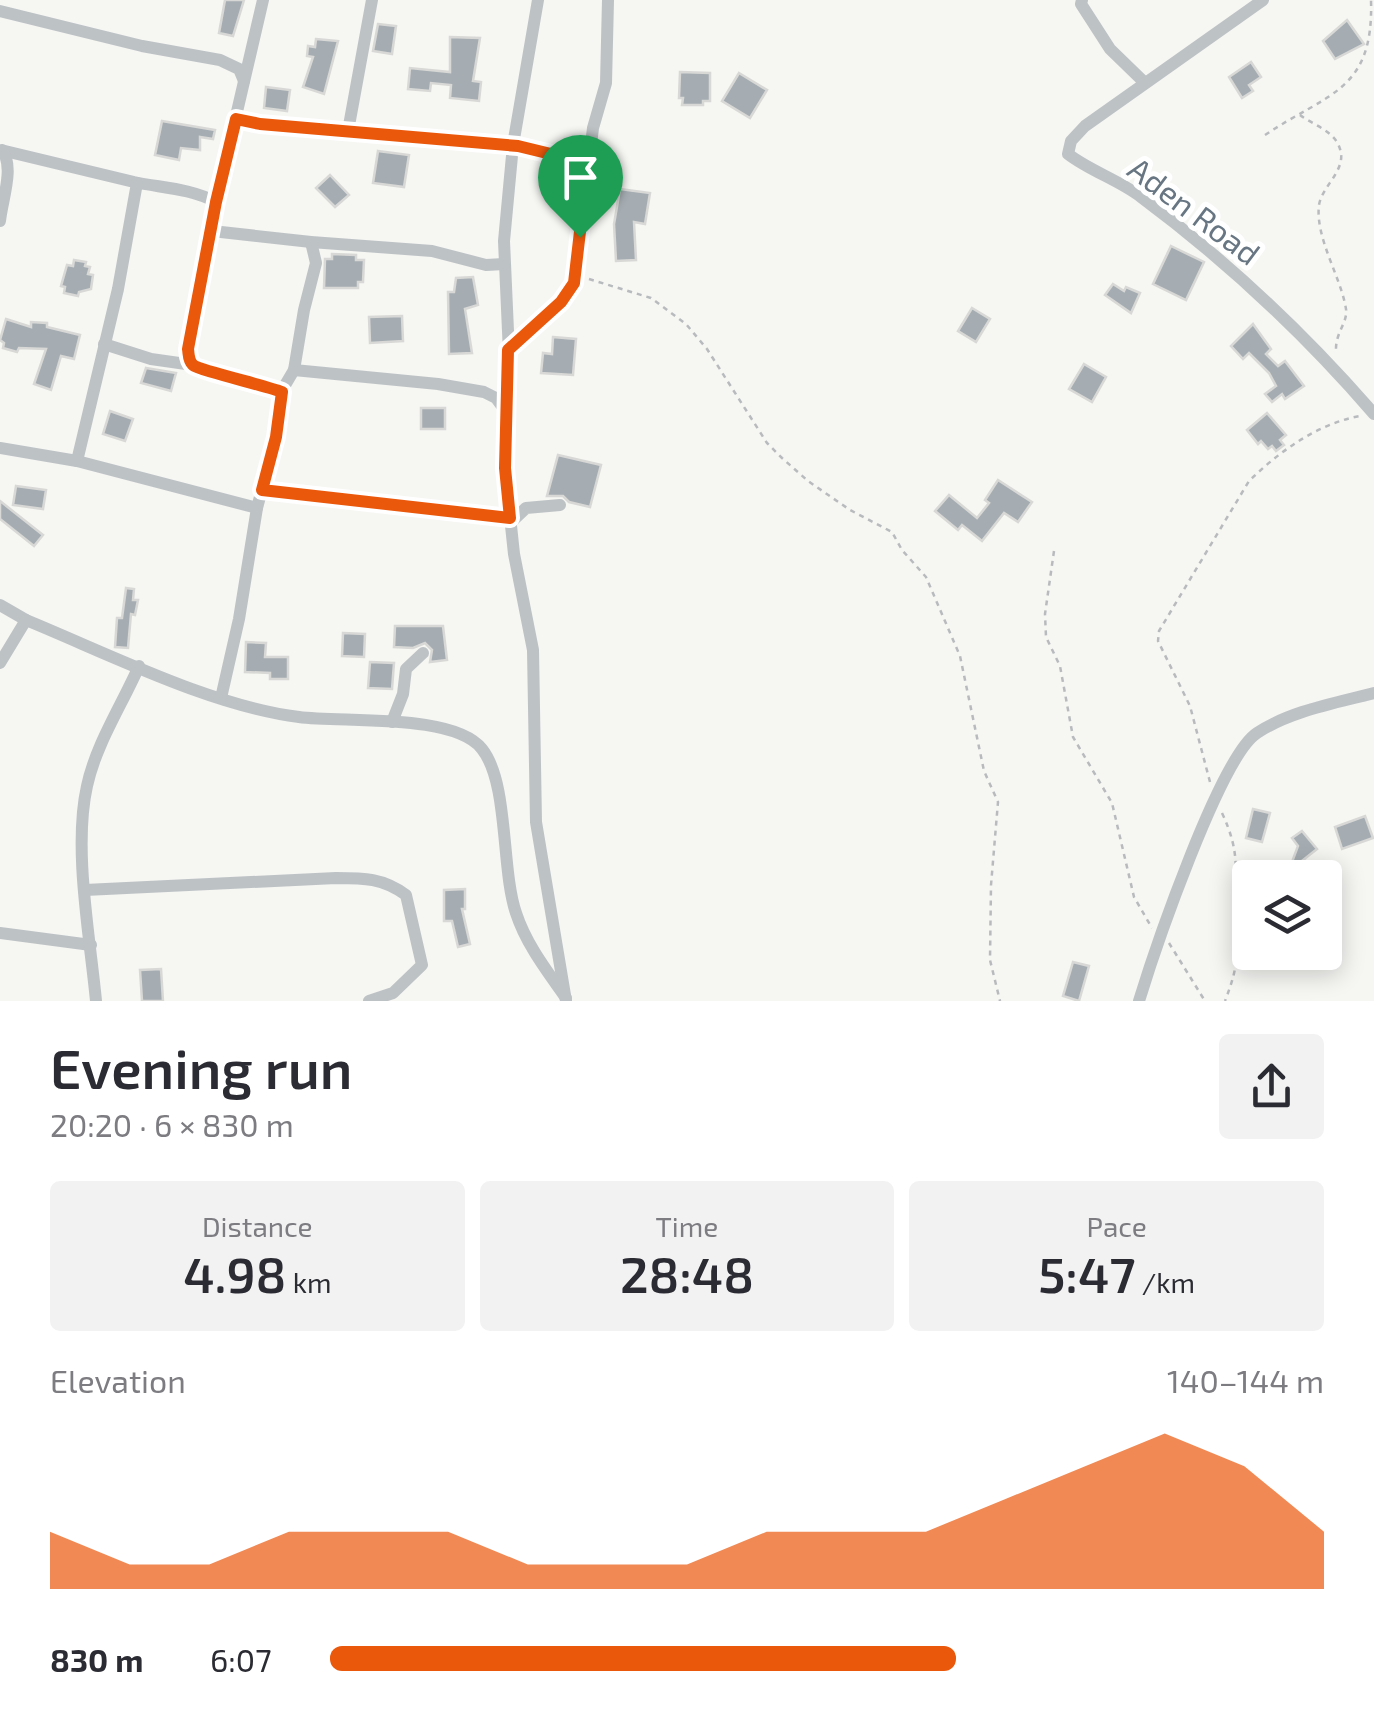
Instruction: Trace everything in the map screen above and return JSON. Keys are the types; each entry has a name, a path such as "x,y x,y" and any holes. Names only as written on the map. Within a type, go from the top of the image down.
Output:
{"street":[{"path":"193,365 189,359 189,336 263,0"},
{"path":"348,130 372,0"},
{"path":"538,0 513,145 504,264 508,350 505,468 532,650 540,853 566,999"},
{"path":"508,350 561,302 575,277 592,128 606,84 608,0"},
{"path":"1082,0 1080,4 1110,50 1144,83"},
{"name":"Aden Road","path":"1263,0 1084,126 1068,147 1068,154 1138,194 1258,293 1374,413"},
{"path":"0,11 142,46 220,60 239,69 244,80"},
{"path":"236,119 513,145 588,163"},
{"path":"2,150 137,183 160,184 201,194 216,202"},
{"path":"0,222 8,166 2,150"},
{"path":"76,460 137,183"},
{"path":"212,230 432,251 486,265 504,264"},
{"path":"222,698 282,392 294,370 316,263 311,242"},
{"path":"104,344 282,392"},
{"path":"294,370 484,392 496,398 507,413"},
{"path":"0,448 76,460 257,508"},
{"path":"262,490 510,520 526,508 560,505"},
{"path":"0,605 26,620 222,698 295,717 392,722 467,735 484,750 494,778 516,912 528,942 566,999"},
{"path":"0,663 26,620"},
{"path":"392,722 403,694 406,669 423,653"},
{"path":"96,1001 82,822 98,750 139,666"},
{"path":"1139,1001 1159,934 1215,798 1254,734 1316,709 1374,693"},
{"path":"85,890 336,878 389,882 406,895 422,965 393,993 369,1001"},
{"path":"0,933 91,945"}],"path":[{"path":"1265,135 1348,84 1370,47 1371,0"},
{"path":"1300,115 1332,136 1340,150 1338,168 1324,191 1319,213 1346,310 1336,336 1339,374"},
{"path":"575,277 651,298 686,324 707,349 767,443 808,481 892,532 926,577 960,656 984,771 998,802 990,960 1000,1001"},
{"path":"1225,1001 1239,950 1235,844 1215,798 1190,706 1158,641 1159,631 1249,480 1320,428 1374,413"},
{"path":"1054,551 1044,628 1060,666 1072,737 1112,802 1134,898 1147,924 1176,950 1205,1001"}],"building":[{"path":"225,0 244,0 233,36 219,33"},
{"path":"1347,20 1364,44 1335,59 1323,41"},
{"path":"378,24 396,26 392,54 373,51"},
{"path":"450,37 480,38 473,81 481,82 479,101 450,98 451,85 431,83 430,91 408,89 410,68 450,72"},
{"path":"316,39 338,41 324,94 303,87 313,57 307,56 308,46 315,47"},
{"path":"1251,62 1261,77 1249,85 1253,91 1242,98 1229,77"},
{"path":"680,72 710,73 710,101 682,105"},
{"path":"739,73 767,90 750,118 722,101"},
{"path":"266,87 290,90 287,111 264,108"},
{"path":"162,121 215,130 213,139 200,137 200,150 181,148 179,160 155,155"},
{"path":"378,151 409,155 404,187 373,183"},
{"path":"330,175 349,195 335,207 316,188"},
{"path":"620,189 650,193 645,224 634,222 636,260 616,261 614,224"},
{"path":"1171,246 1204,262 1186,300 1153,284"},
{"path":"332,254 356,255 356,260 364,260 363,282 358,282 358,288 324,288 325,259 332,259"},
{"path":"74,260 86,262 85,266 90,267 88,274 93,275 91,289 79,292 78,296 64,293 65,287 61,286 67,265 73,266"},
{"path":"473,277 478,305 465,309 472,353 449,354 448,292 454,292 456,278"},
{"path":"1113,284 1124,291 1126,287 1140,293 1131,313 1105,295"},
{"path":"972,308 990,319 976,342 958,331"},
{"path":"402,316 403,341 370,343 369,317"},
{"path":"6,319 31,327 31,322 47,323 47,327 80,335 74,359 61,356 51,390 34,384 46,349 19,348 17,352 3,348 0,340"},
{"path":"1253,324 1271,349 1266,354 1278,366 1285,361 1304,386 1285,399 1282,394 1272,402 1265,394 1276,386 1269,373 1249,353 1243,359 1231,346"},
{"path":"553,337 576,339 573,375 541,373 543,353 552,354"},
{"path":"1084,364 1106,377 1092,402 1069,389"},
{"path":"146,368 176,373 171,391 141,383"},
{"path":"421,408 445,408 445,429 421,429"},
{"path":"110,411 133,419 125,441 103,434"},
{"path":"1267,413 1286,435 1280,440 1284,445 1276,451 1261,441 1258,444 1247,430"},
{"path":"558,455 601,465 590,507 569,502 563,496 547,496"},
{"path":"998,480 1032,502 1018,522 1004,513 982,541 962,525 958,530 935,511 949,495 977,518 989,503 985,500"},
{"path":"16,486 46,490 43,509 13,505"},
{"path":"0,501 43,535 34,546 0,519"},
{"path":"126,588 134,589 133,600 138,600 135,615 131,614 128,648 115,647 117,618 122,618"},
{"path":"395,626 443,626 447,660 430,662 432,650 425,643 413,648 394,647"},
{"path":"343,633 365,634 364,657 342,656"},
{"path":"246,642 266,643 265,657 288,657 288,679 270,679 270,673 245,672"},
{"path":"370,662 394,663 392,689 368,688"},
{"path":"1253,809 1270,813 1262,842 1246,838"},
{"path":"1365,816 1373,838 1342,849 1335,827"},
{"path":"1302,831 1317,849 1303,860 1293,860 1298,846 1292,838"},
{"path":"465,889 462,909 470,944 458,947 452,921 444,921 444,890"},
{"path":"1073,962 1089,966 1079,1001 1063,996"},
{"path":"161,969 163,1001 142,1001 140,970"}],"route":[{"path":"236,119 518,146 588,163 580,237 574,283 561,302 508,350 505,468 510,518 262,490 276,437 282,392 253,380 198,368 189,359 189,336 236,119"}]}
